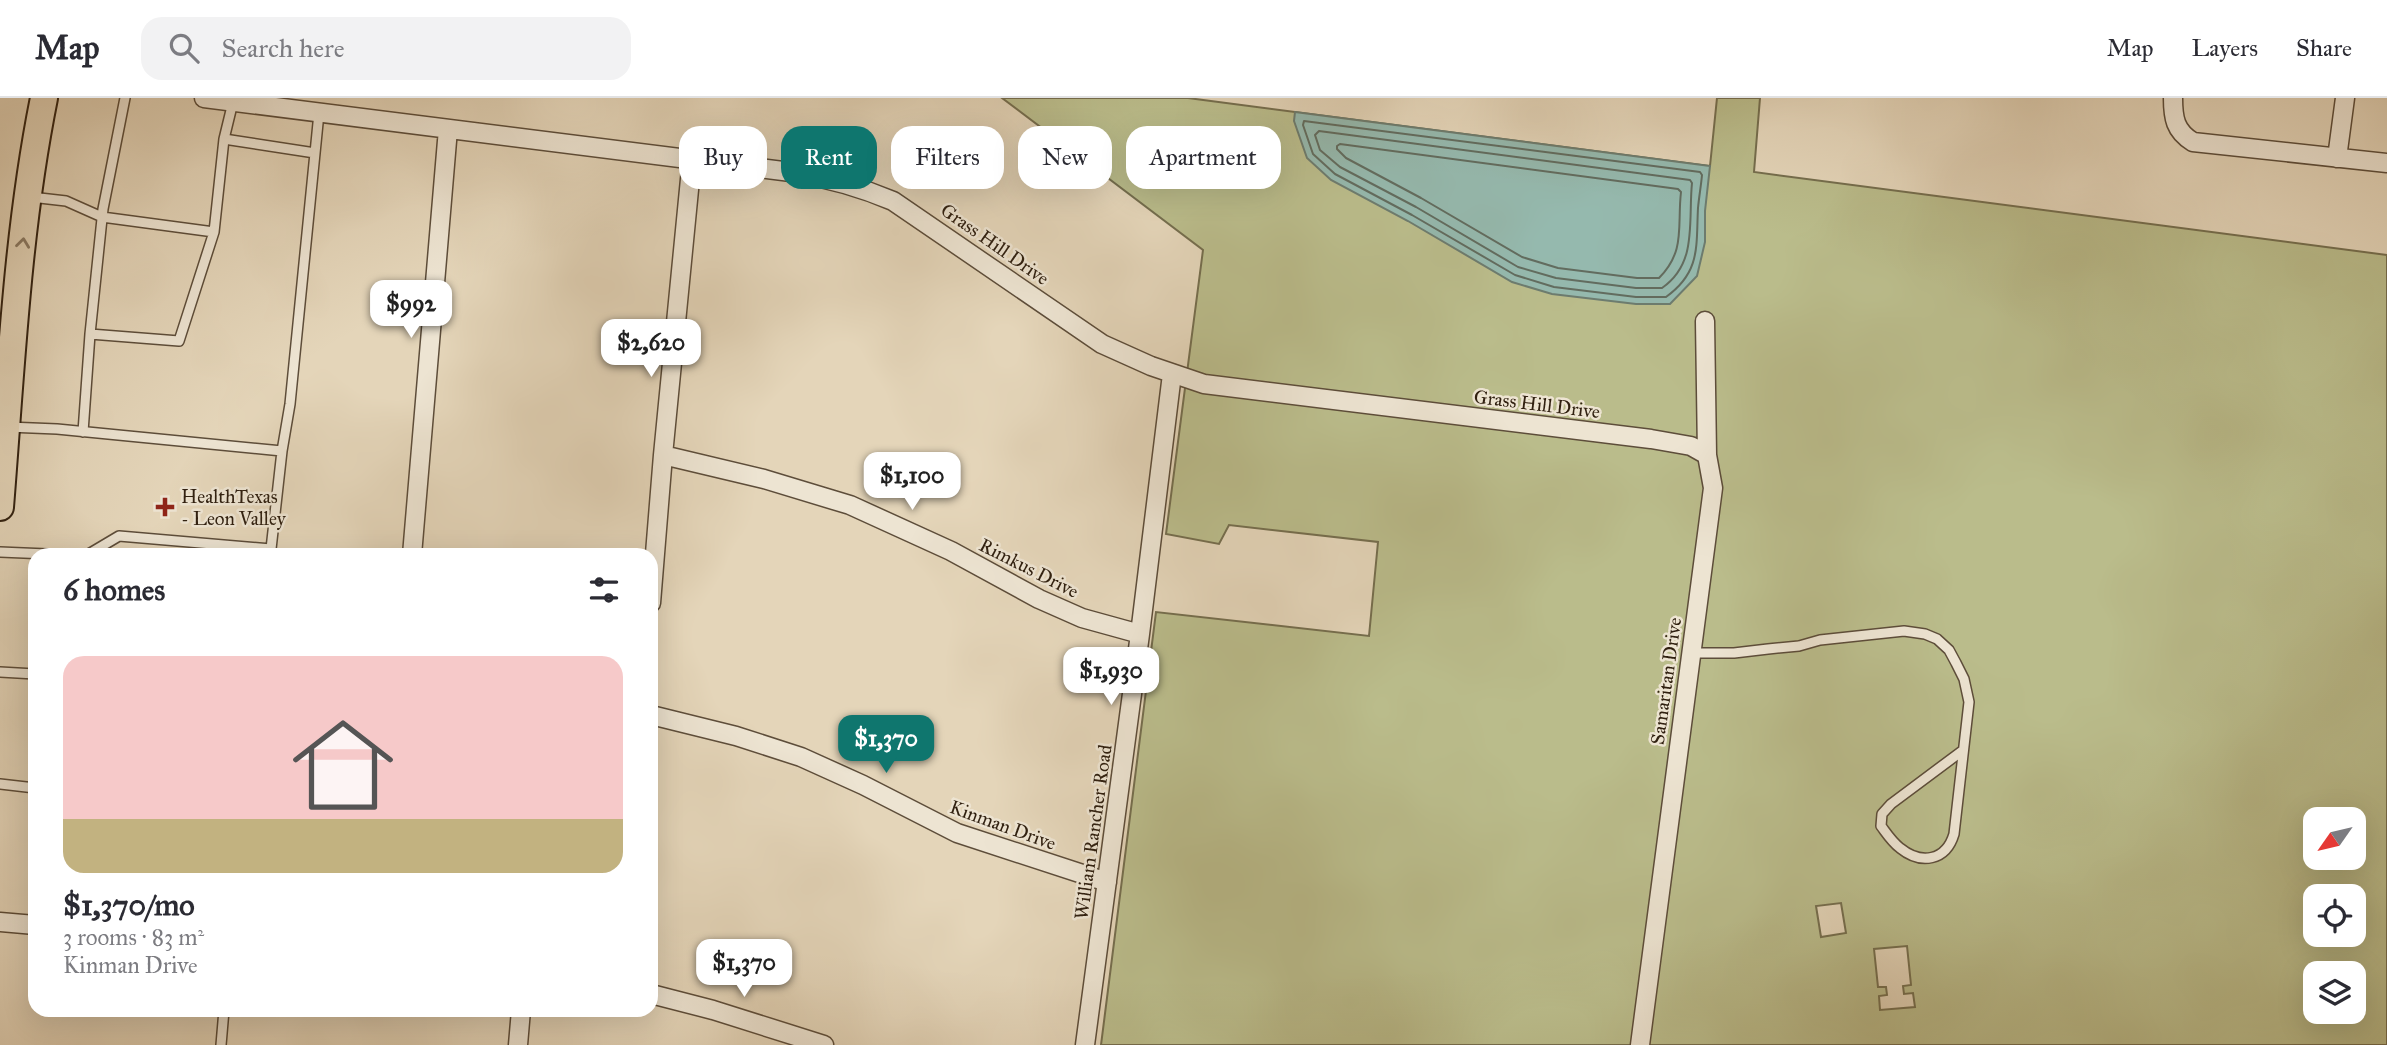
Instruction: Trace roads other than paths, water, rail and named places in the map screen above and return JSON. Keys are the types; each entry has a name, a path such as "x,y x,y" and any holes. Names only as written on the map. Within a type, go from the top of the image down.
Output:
{"main road":[{"path":"0,507 16,304 35,144 44,98"}],"street":[{"name":"Grass Hill Drive","path":"204,98 679,157"},
{"path":"2173,98 2173,115 2178,129 2193,142 2387,163"},
{"path":"2337,158 2345,98"},
{"path":"413,548 448,129"},
{"name":"Grass Hill Drive","path":"767,169 828,178 893,201 1102,344 1172,374 1204,384 1651,439 1691,446 1707,454"},
{"path":"655,548 689,189"},
{"name":"Samaritan Drive","path":"1640,1045 1713,488 1707,454 1705,321"},
{"name":"William Rancher Road","path":"1085,1045 1172,374"},
{"name":"Rimkus Drive","path":"663,454 764,479 850,505 951,551 1039,599 1082,618 1140,634"},
{"name":"Kinman Drive","path":"658,717 736,736 801,757 957,833 1107,882"},
{"path":"0,922 28,924"},
{"path":"658,996 824,1045"},
{"path":"518,1045 520,1017"}],"lane":[{"path":"83,432 102,217 125,98"},
{"path":"90,334 179,341 214,232 224,139 233,102"},
{"path":"271,548 290,404 319,113"},
{"path":"224,139 315,153"},
{"path":"29,197 66,201 102,217 214,232"},
{"path":"6,427 282,451"},
{"path":"98,548 119,536 249,548"},
{"path":"0,552 28,553"},
{"path":"1691,653 1734,653 1799,646 1820,639 1904,631 1925,634 1937,639 1950,650 1964,679 1969,702 1957,807 1951,844 1934,858 1923,858 1900,849 1881,826 1882,814 1891,804 1962,751"},
{"path":"0,672 28,674"},
{"path":"0,785 28,787"},
{"path":"221,1045 223,1017"}],"water":[{"path":"1295,112 1710,166 1705,242 1697,276 1670,304 1636,304 1552,294 1512,282 1331,180 1307,158 1294,121"}],"place":[{"name":"HealthTexas - Leon Valley","path":"165,507"}]}
